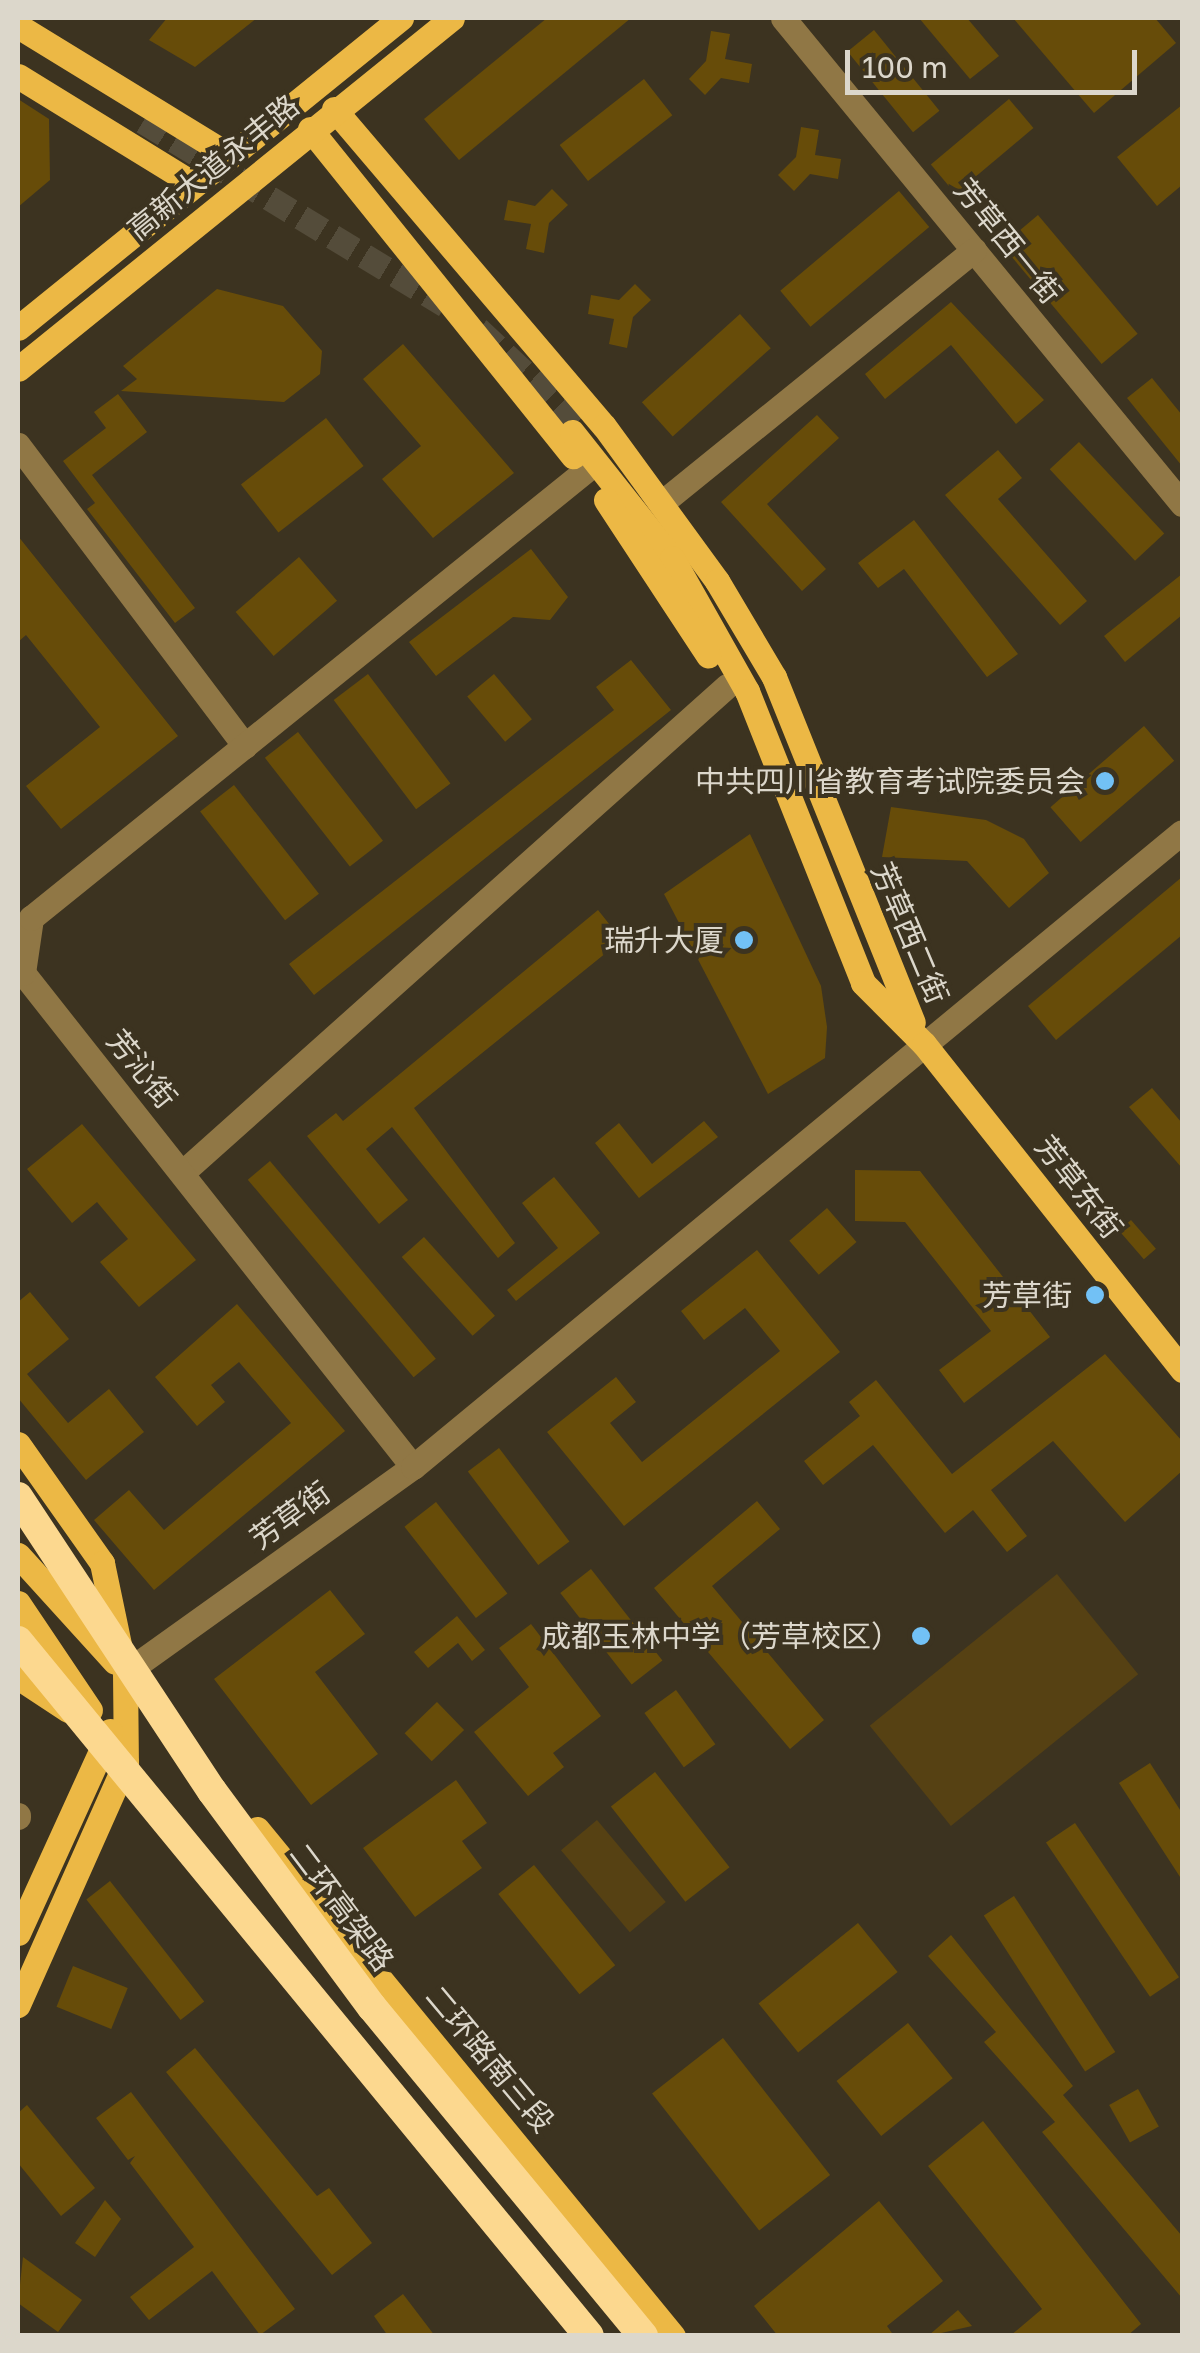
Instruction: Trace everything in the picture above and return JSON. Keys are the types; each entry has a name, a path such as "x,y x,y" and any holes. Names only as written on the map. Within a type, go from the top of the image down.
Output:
{"highway":[{"name":"二环高架路","path":"18,1497 280,1884 643,2336"},
{"path":"18,1640 590,2336"}],"main road":[{"name":"高新大道永丰路","path":"21,324 225,154 401,18"},
{"name":"高新大道永丰路","path":"18,369 334,109 452,18"},
{"path":"18,26 225,154"},
{"path":"18,43 142,127 18,56"},
{"path":"18,76 192,183"},
{"path":"334,109 664,502 774,677 800,749"},
{"path":"310,130 585,471 766,744"},
{"path":"18,394 51,342"},
{"path":"766,744 672,558 576,428 688,566 800,749"},
{"name":"芳草西二街","path":"766,744 864,983 924,1044"},
{"name":"芳草西二街","path":"800,749 924,1044"},
{"name":"芳草东街","path":"924,1044 1182,1370"},
{"path":"18,1444 102,1563 125,1673 126,1762 18,2005"},
{"name":"二环路南三段","path":"18,1555 125,1673 672,2336"},
{"path":"18,1602 126,1762 590,2336"},
{"path":"18,1933 109,1737 125,1673"},
{"path":"18,1677 109,1737"}],"street":[{"name":"芳草西一街","path":"783,18 1182,504"},
{"path":"664,502 974,250"},
{"path":"18,445 245,746"},
{"name":"芳沁街","path":"413,1466 23,973 31,918 585,471"},
{"path":"183,1172 727,686"},
{"name":"芳草街","path":"125,1673 413,1466 1182,832"}],"shaded area":[{"path":"1057,1574 1138,1674 951,1826 870,1726"},
{"path":"597,1820 666,1902 630,1932 561,1850"}],"building":[{"path":"167,18 257,18 195,67 149,40"},
{"path":"547,18 631,18 459,160 424,119"},
{"path":"919,18 967,18 999,56 970,79"},
{"path":"1013,18 1155,18 1176,43 1094,113"},
{"path":"874,30 939,111 913,132 848,51"},
{"path":"711,31 730,34 725,59 752,64 749,83 721,78 705,95 689,79 706,61"},
{"path":"644,79 672,115 588,181 560,145"},
{"path":"18,99 49,119 50,180 18,207"},
{"path":"1009,99 1033,128 955,194 931,165"},
{"path":"1182,105 1182,185 1157,206 1117,157"},
{"path":"801,127 819,130 815,155 841,159 838,179 810,174 794,191 778,175 796,157"},
{"path":"552,189 568,205 549,223 544,253 526,249 531,224 504,220 508,200 535,206"},
{"path":"899,191 929,227 810,327 780,291"},
{"path":"1038,215 1138,334 1102,364 1002,245"},
{"path":"635,284 651,300 633,317 627,348 609,344 614,319 588,314 591,295 619,300"},
{"path":"217,289 283,306 322,351 320,374 284,402 121,391 137,379 123,366"},
{"path":"951,302 1044,400 1016,424 951,345 885,399 865,374"},
{"path":"740,314 771,348 673,437 642,402"},
{"path":"403,344 514,473 433,538 382,479 421,446 363,379"},
{"path":"1152,378 1182,415 1182,466 1127,398"},
{"path":"118,394 147,432 92,475 195,608 175,623 87,509 95,503 63,461 106,428 94,412"},
{"path":"817,415 839,438 767,504 826,569 802,591 721,502"},
{"path":"326,418 364,466 278,533 241,484"},
{"path":"1079,442 1164,533 1135,561 1050,469"},
{"path":"998,450 1022,478 998,499 1087,601 1060,625 945,495"},
{"path":"914,520 1018,654 987,677 904,569 878,588 858,563"},
{"path":"18,536 178,736 61,829 26,786 100,727 26,635 18,642"},
{"path":"531,549 568,597 550,620 513,617 436,676 409,642"},
{"path":"299,557 337,601 274,656 236,612"},
{"path":"1182,574 1182,615 1125,662 1104,636"},
{"path":"631,660 671,710 314,995 289,964 614,710 596,687"},
{"path":"368,674 450,783 416,809 334,700"},
{"path":"494,674 532,719 505,742 467,696"},
{"path":"1144,726 1174,761 1081,842 1050,807"},
{"path":"298,732 383,841 350,867 265,758"},
{"path":"234,785 319,894 285,920 200,811"},
{"path":"891,807 986,820 1024,839 1049,873 1009,908 967,861 882,857"},
{"name":"瑞升大厦","path":"750,834 821,986 827,1027 825,1058 768,1094 664,894"},
{"path":"1182,877 1182,935 1056,1040 1028,1006"},
{"path":"598,910 622,940 414,1108 515,1243 498,1258 392,1127 366,1149 408,1200 379,1224 307,1136 336,1113 343,1121"},
{"path":"1152,1088 1182,1123 1182,1168 1129,1107"},
{"path":"704,1121 718,1137 639,1198 595,1143 619,1123 652,1164"},
{"path":"82,1124 196,1260 139,1307 100,1262 128,1239 97,1202 72,1223 27,1169"},
{"path":"270,1161 436,1359 414,1377 248,1180"},
{"path":"855,1170 920,1171 1050,1337 964,1403 939,1370 991,1331 905,1222 855,1221"},
{"path":"554,1177 600,1233 516,1301 507,1290 558,1248 522,1203"},
{"path":"827,1208 857,1242 819,1275 789,1241"},
{"path":"1131,1220 1156,1249 1144,1259 1119,1230"},
{"path":"424,1237 495,1316 473,1336 402,1257"},
{"path":"757,1250 840,1352 624,1526 547,1432 616,1377 636,1402 610,1423 642,1462 780,1351 745,1308 704,1340 681,1311"},
{"path":"30,1292 69,1339 27,1374 68,1423 109,1389 144,1432 86,1480 18,1398 18,1302"},
{"path":"237,1304 345,1431 154,1590 94,1520 129,1490 164,1530 291,1423 239,1362 211,1385 225,1402 197,1426 155,1377"},
{"path":"1105,1354 1182,1441 1182,1471 1125,1522 1053,1441 991,1490 1027,1536 1007,1552 973,1510 945,1533 873,1445 823,1485 804,1461 860,1416 849,1402 876,1380 952,1474"},
{"path":"499,1448 569,1541 538,1565 468,1471"},
{"path":"757,1501 780,1529 712,1586 824,1720 790,1749 654,1588"},
{"path":"436,1502 507,1593 476,1618 404,1527"},
{"path":"591,1569 662,1660 632,1684 560,1593"},
{"path":"330,1590 365,1634 315,1672 378,1754 311,1805 214,1679"},
{"path":"457,1616 485,1650 472,1661 458,1643 428,1668 414,1652"},
{"path":"531,1624 601,1716 553,1753 564,1767 528,1796 474,1732 529,1687 499,1648"},
{"path":"676,1690 715,1744 684,1767 644,1713"},
{"path":"437,1702 464,1730 432,1761 405,1733"},
{"path":"1150,1763 1182,1813 1182,1880 1119,1783"},
{"path":"655,1772 729,1867 685,1902 611,1806"},
{"path":"456,1780 487,1823 462,1841 482,1868 415,1917 363,1848"},
{"path":"1075,1823 1179,1977 1150,1997 1046,1843"},
{"path":"534,1865 615,1965 579,1994 498,1894"},
{"path":"110,1881 204,2002 181,2020 86,1899"},
{"path":"1014,1896 1115,2052 1085,2072 984,1916"},
{"path":"858,1923 898,1972 798,2053 759,2004"},
{"path":"951,1935 1073,2086 1063,2095 1182,2236 1182,2298 1042,2132 1055,2122 984,2042 996,2032 928,1956"},
{"path":"73,1966 128,1988 111,2029 57,2007"},
{"path":"908,2023 953,2078 881,2136 837,2081"},
{"path":"723,2038 830,2175 759,2231 652,2093"},
{"path":"195,2048 317,2196 329,2188 372,2243 332,2275 166,2072"},
{"path":"1138,2089 1159,2127 1130,2143 1109,2105"},
{"path":"131,2092 295,2309 260,2335 212,2271 149,2320 130,2297 194,2247 130,2163 135,2156 128,2160 96,2118"},
{"path":"27,2105 95,2188 61,2216 18,2163 18,2113"},
{"path":"983,2121 1141,2324 1127,2336 1010,2336 1042,2309 928,2166"},
{"path":"105,2200 121,2219 95,2257 75,2243"},
{"path":"879,2201 943,2281 887,2326 894,2336 778,2336 754,2306"},
{"path":"23,2257 82,2300 58,2332 18,2303"},
{"path":"403,2294 435,2336 388,2336 374,2316"},
{"path":"958,2310 972,2326 928,2336"}],"tunnel":[{"path":"143,121 446,305"},
{"path":"478,329 580,424"}],"place":[{"name":"中共四川省教育考试院委员会","path":"1105,781"},
{"name":"瑞升大厦","path":"744,940"},
{"name":"芳草街","path":"1095,1295"},
{"name":"成都玉林中学（芳草校区）","path":"921,1636"}]}
